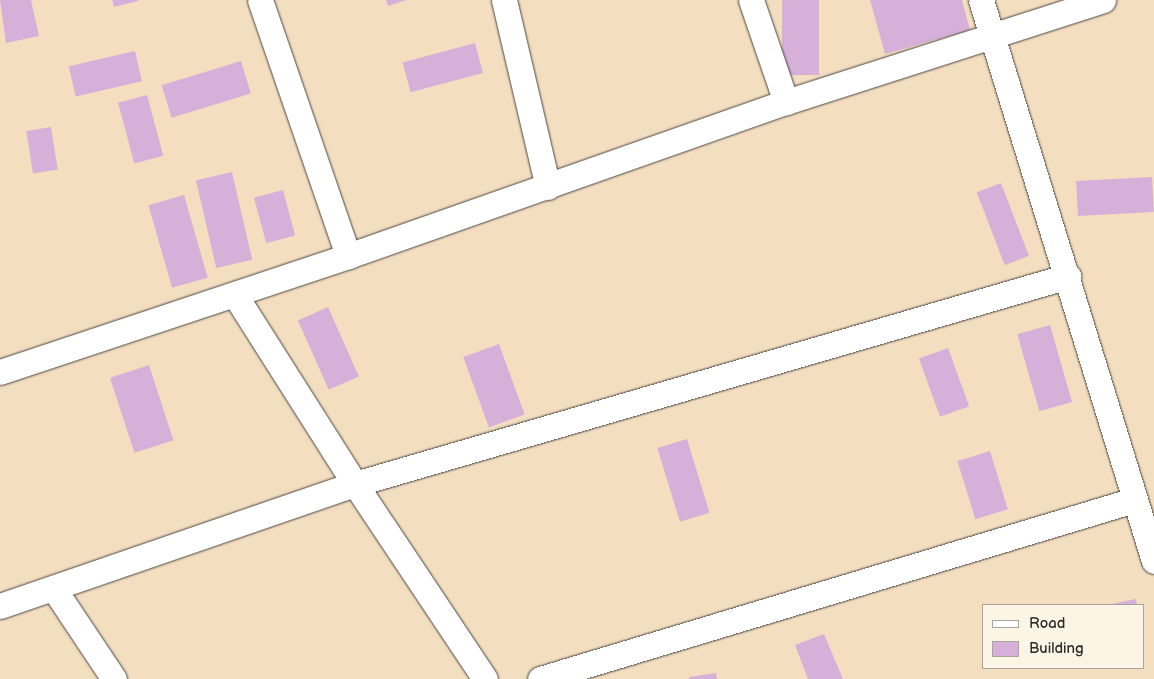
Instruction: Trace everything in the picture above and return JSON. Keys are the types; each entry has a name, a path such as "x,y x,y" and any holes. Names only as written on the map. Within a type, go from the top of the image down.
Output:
{"street":[{"path":"260,0 348,256"},
{"path":"504,0 548,187"},
{"path":"751,0 786,102"},
{"path":"981,0 989,35 1068,276 1134,500 1154,561"},
{"path":"0,372 235,295 548,187 786,102 989,35 1103,0"},
{"path":"0,606 355,484 1068,276"},
{"path":"235,295 480,678"},
{"path":"540,679 1134,500"},
{"path":"54,589 114,679"}],"building":[{"path":"0,0 31,0 39,36 6,43"},
{"path":"112,0 138,0 138,1 114,7"},
{"path":"386,0 406,0 388,6"},
{"path":"782,0 819,0 819,75 782,75"},
{"path":"870,0 962,0 970,30 885,54"},
{"path":"475,43 483,73 411,92 403,62"},
{"path":"135,51 142,81 76,97 69,66"},
{"path":"241,61 251,94 172,118 162,85"},
{"path":"147,95 163,156 134,164 118,103"},
{"path":"51,127 58,169 33,173 26,131"},
{"path":"232,172 252,260 216,268 196,180"},
{"path":"1152,177 1154,212 1078,216 1076,181"},
{"path":"1001,183 1029,256 1005,265 977,192"},
{"path":"283,190 295,235 266,243 254,198"},
{"path":"184,195 208,278 172,288 148,205"},
{"path":"328,307 359,376 329,390 298,320"},
{"path":"1050,325 1072,402 1039,411 1017,334"},
{"path":"499,344 525,414 489,427 463,357"},
{"path":"948,348 969,406 940,417 919,359"},
{"path":"149,365 173,440 134,453 110,378"},
{"path":"687,439 710,513 680,522 657,448"},
{"path":"990,451 1008,509 975,519 957,461"},
{"path":"1136,599 1137,604 1112,604"},
{"path":"824,634 843,679 808,679 795,645"},
{"path":"716,673 717,679 689,679 689,677"}]}
